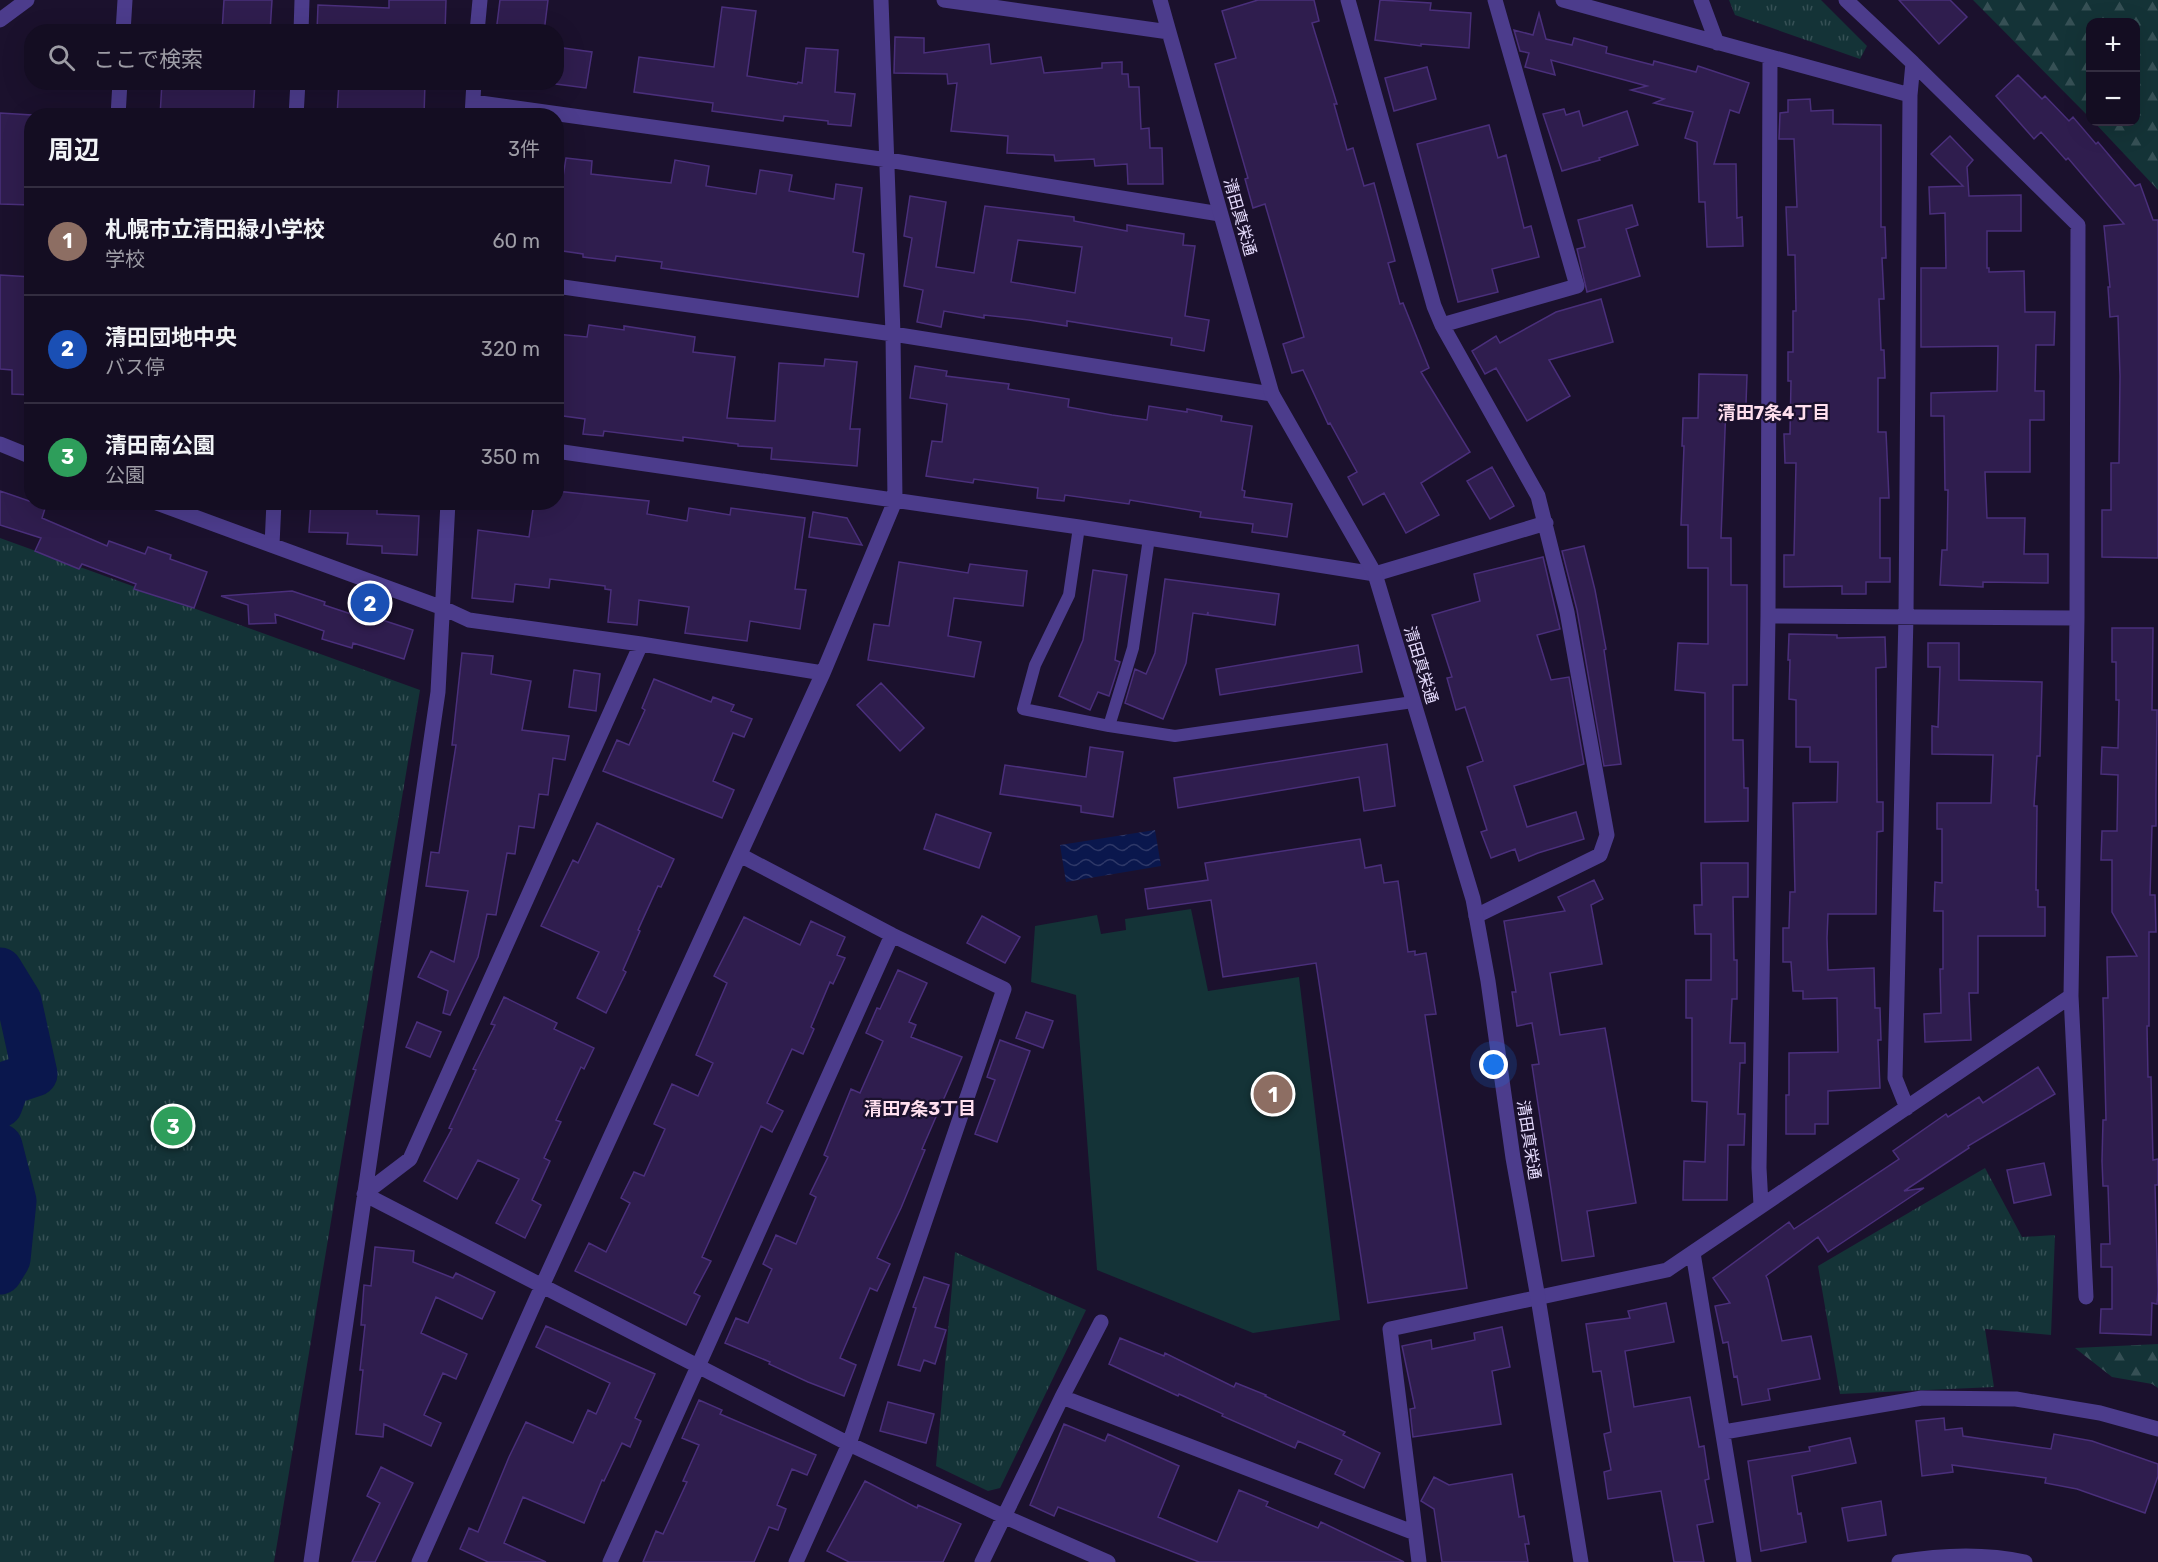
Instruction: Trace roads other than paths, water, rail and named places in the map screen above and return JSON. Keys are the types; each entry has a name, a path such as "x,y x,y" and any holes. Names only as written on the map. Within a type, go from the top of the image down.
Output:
{"street":[{"path":"0,20 27,0"},
{"path":"124,24 125,0"},
{"path":"301,24 302,0"},
{"path":"478,24 480,0"},
{"path":"419,1562 542,1286 823,673 895,501 888,160 880,0"},
{"path":"944,0 1008,5 1169,32"},
{"name":"清田真栄通","path":"1160,0 1272,394 1375,574 1473,899 1488,981 1513,1158 1581,1562"},
{"path":"1348,0 1434,306 1538,496 1568,612 1606,835 1600,855 1476,916"},
{"path":"1442,324 1577,286 1495,0"},
{"path":"1563,0 1910,95"},
{"path":"1701,0 1717,43"},
{"path":"1846,0 2078,225 2077,618 2071,996 2086,1297"},
{"path":"1761,1205 1759,1168 1768,616 1770,57"},
{"path":"1907,1108 1894,1078 1906,616 1910,95 1913,63"},
{"path":"118,108 119,90"},
{"path":"296,108 298,90"},
{"path":"472,108 473,90"},
{"path":"564,120 888,160 1220,214"},
{"path":"564,287 893,334 1272,394"},
{"path":"0,444 24,454"},
{"path":"564,452 1079,527 1375,574 1546,523"},
{"path":"176,510 443,608 469,621 641,644 823,673"},
{"path":"272,545 274,510"},
{"path":"311,1562 438,692 448,510"},
{"path":"1768,616 2077,618"},
{"path":"364,1194 410,1159 641,644"},
{"path":"740,855 892,935 1004,989 849,1444 796,1562"},
{"path":"610,1562 892,935"},
{"path":"1419,1562 1390,1329 1667,1270 2071,996"},
{"path":"364,1194 849,1444 1107,1562"},
{"path":"1693,1253 1744,1562"},
{"path":"982,1562 1101,1322"},
{"path":"1062,1397 1415,1533"},
{"path":"1724,1432 1922,1398 2016,1399 2100,1413 2158,1429"},
{"path":"1899,1562 1921,1558 1996,1556 2025,1562"}],"lane":[{"path":"1079,527 1069,595 1035,665 1023,709 1175,736 1413,702"},
{"path":"1109,726 1133,648 1149,538"}],"water":[{"path":"1155,830 1161,866 1066,882 1060,845"}],"waterway":[{"path":"0,970 19,1001 35,1074 8,1083 0,1105"},
{"path":"0,1146 14,1201 8,1259 0,1272"}],"place":[{"name":"清田団地中央","path":"370,603"},
{"name":"札幌市立清田緑小学校","path":"1273,1094"},
{"name":"清田南公園","path":"173,1126"}],"district":[{"name":"清田7条4丁目","path":"1774,413"},
{"name":"清田7条3丁目","path":"920,1109"}]}
